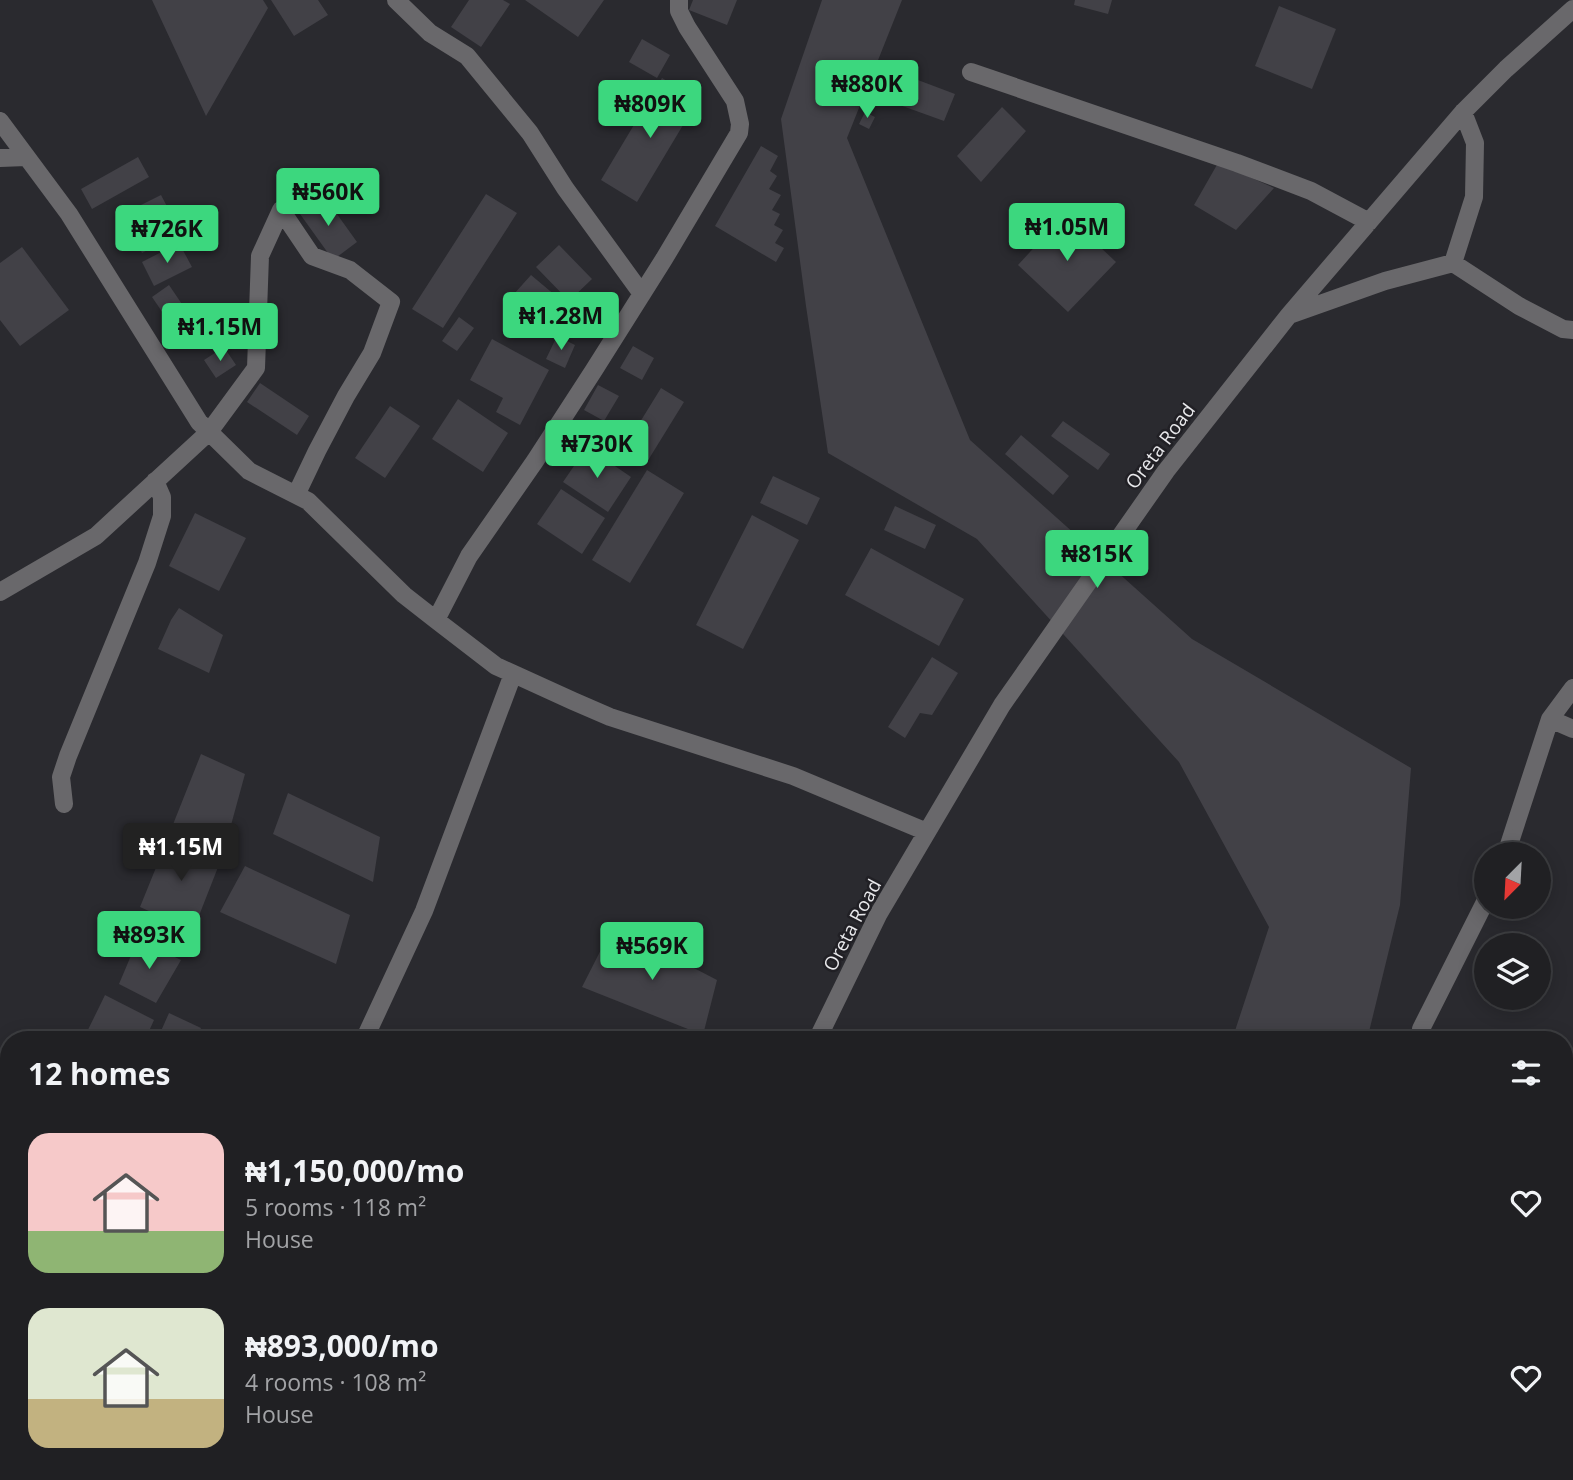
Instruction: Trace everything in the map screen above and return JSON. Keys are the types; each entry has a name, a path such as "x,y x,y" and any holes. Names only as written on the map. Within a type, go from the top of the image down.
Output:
{"street":[{"path":"396,0 430,33 467,56 530,133 565,188 642,294"},
{"path":"436,620 469,556 535,461 642,294 739,133 740,124 735,101 687,27 679,11 679,0"},
{"name":"Oreta Road","path":"821,1031 878,915 1002,705 1166,471 1289,315 1463,113 1506,69 1570,14"},
{"path":"971,72 1250,167 1311,191 1369,222"},
{"path":"1453,262 1474,197 1475,143 1463,113"},
{"path":"0,121 69,214 199,422 249,471 308,501 404,596 496,666 573,702 610,717 793,776 927,832"},
{"path":"0,158 26,157"},
{"path":"0,593 96,536 209,432 256,368 260,256 281,210 312,256 350,270 391,302 372,354 346,396 296,495"},
{"path":"1289,315 1385,281 1453,262 1519,306 1563,329 1573,330"},
{"path":"64,804 61,777 68,756 140,583 162,516 162,497 155,481"},
{"path":"368,1031 424,911 513,674"},
{"path":"1510,842 1550,719 1573,688"},
{"path":"1550,719 1573,729"},
{"path":"1422,1031 1476,919"}],"building":[{"path":"152,0 263,0 268,8 206,116"},
{"path":"271,0 318,0 328,15 294,36"},
{"path":"469,0 503,0 510,4 481,47 451,27"},
{"path":"525,0 604,0 578,37"},
{"path":"693,0 737,0 727,25 689,10"},
{"path":"822,0 902,0 847,138 970,440 1192,639 1411,768 1400,905 1369,1031 1235,1031 1269,927 1179,762 977,539 828,453 781,119"},
{"path":"1075,0 1112,0 1108,14 1074,5"},
{"path":"1279,6 1336,29 1312,89 1255,66"},
{"path":"642,39 670,55 657,78 629,62"},
{"path":"894,71 955,94 944,121 883,99"},
{"path":"662,78 698,100 637,202 601,180"},
{"path":"1002,107 1026,131 981,182 957,156"},
{"path":"865,112 875,117 869,129 859,124"},
{"path":"761,146 778,156 770,171 777,176 769,189 781,195 772,210 780,214 774,225 783,230 775,243 784,248 776,262 715,226"},
{"path":"138,157 149,177 92,209 81,189"},
{"path":"1218,163 1274,188 1236,230 1194,205"},
{"path":"486,194 517,213 443,328 412,309"},
{"path":"161,195 181,233 142,253 123,214"},
{"path":"324,196 357,242 333,260 300,214"},
{"path":"1065,214 1116,262 1068,312 1018,265"},
{"path":"179,243 192,267 154,286 142,262"},
{"path":"559,245 592,279 569,301 536,267"},
{"path":"22,247 69,310 20,346 0,320 0,263"},
{"path":"531,275 556,296 539,315 514,294"},
{"path":"169,285 186,310 169,322 152,297"},
{"path":"201,310 209,324 179,340 172,327"},
{"path":"459,317 474,328 457,351 442,341"},
{"path":"557,336 575,345 565,368 546,359"},
{"path":"492,339 549,370 520,425 496,412 503,398 470,380"},
{"path":"633,346 654,358 642,380 620,368"},
{"path":"224,347 236,365 216,378 204,360"},
{"path":"260,383 309,416 297,435 247,402"},
{"path":"598,385 619,396 604,421 584,410"},
{"path":"661,388 684,402 647,462 624,448"},
{"path":"458,399 508,433 483,472 432,439"},
{"path":"390,406 420,426 385,478 355,458"},
{"path":"1063,421 1110,454 1098,470 1051,436"},
{"path":"1021,435 1069,476 1053,495 1005,454"},
{"path":"587,447 631,477 608,512 563,482"},
{"path":"647,470 684,493 630,583 592,560"},
{"path":"773,476 820,498 807,525 760,503"},
{"path":"561,489 605,518 582,554 537,524"},
{"path":"895,506 936,525 925,549 884,530"},
{"path":"195,513 246,538 219,591 169,566"},
{"path":"752,515 799,540 743,649 696,625"},
{"path":"871,548 964,599 939,646 845,595"},
{"path":"179,608 223,635 209,673 158,649"},
{"path":"932,657 958,673 932,715 920,713 905,738 888,727"},
{"path":"201,754 245,774 225,847 172,827"},
{"path":"288,793 380,837 373,882 273,834"},
{"path":"168,838 222,857 193,931 140,907"},
{"path":"245,866 350,915 336,964 220,912"},
{"path":"613,926 717,980 704,1031 693,1031 582,987"},
{"path":"138,939 181,960 156,1003 119,984"},
{"path":"105,995 154,1020 149,1031 87,1031"},
{"path":"169,1013 201,1028 200,1031 161,1031"}]}
